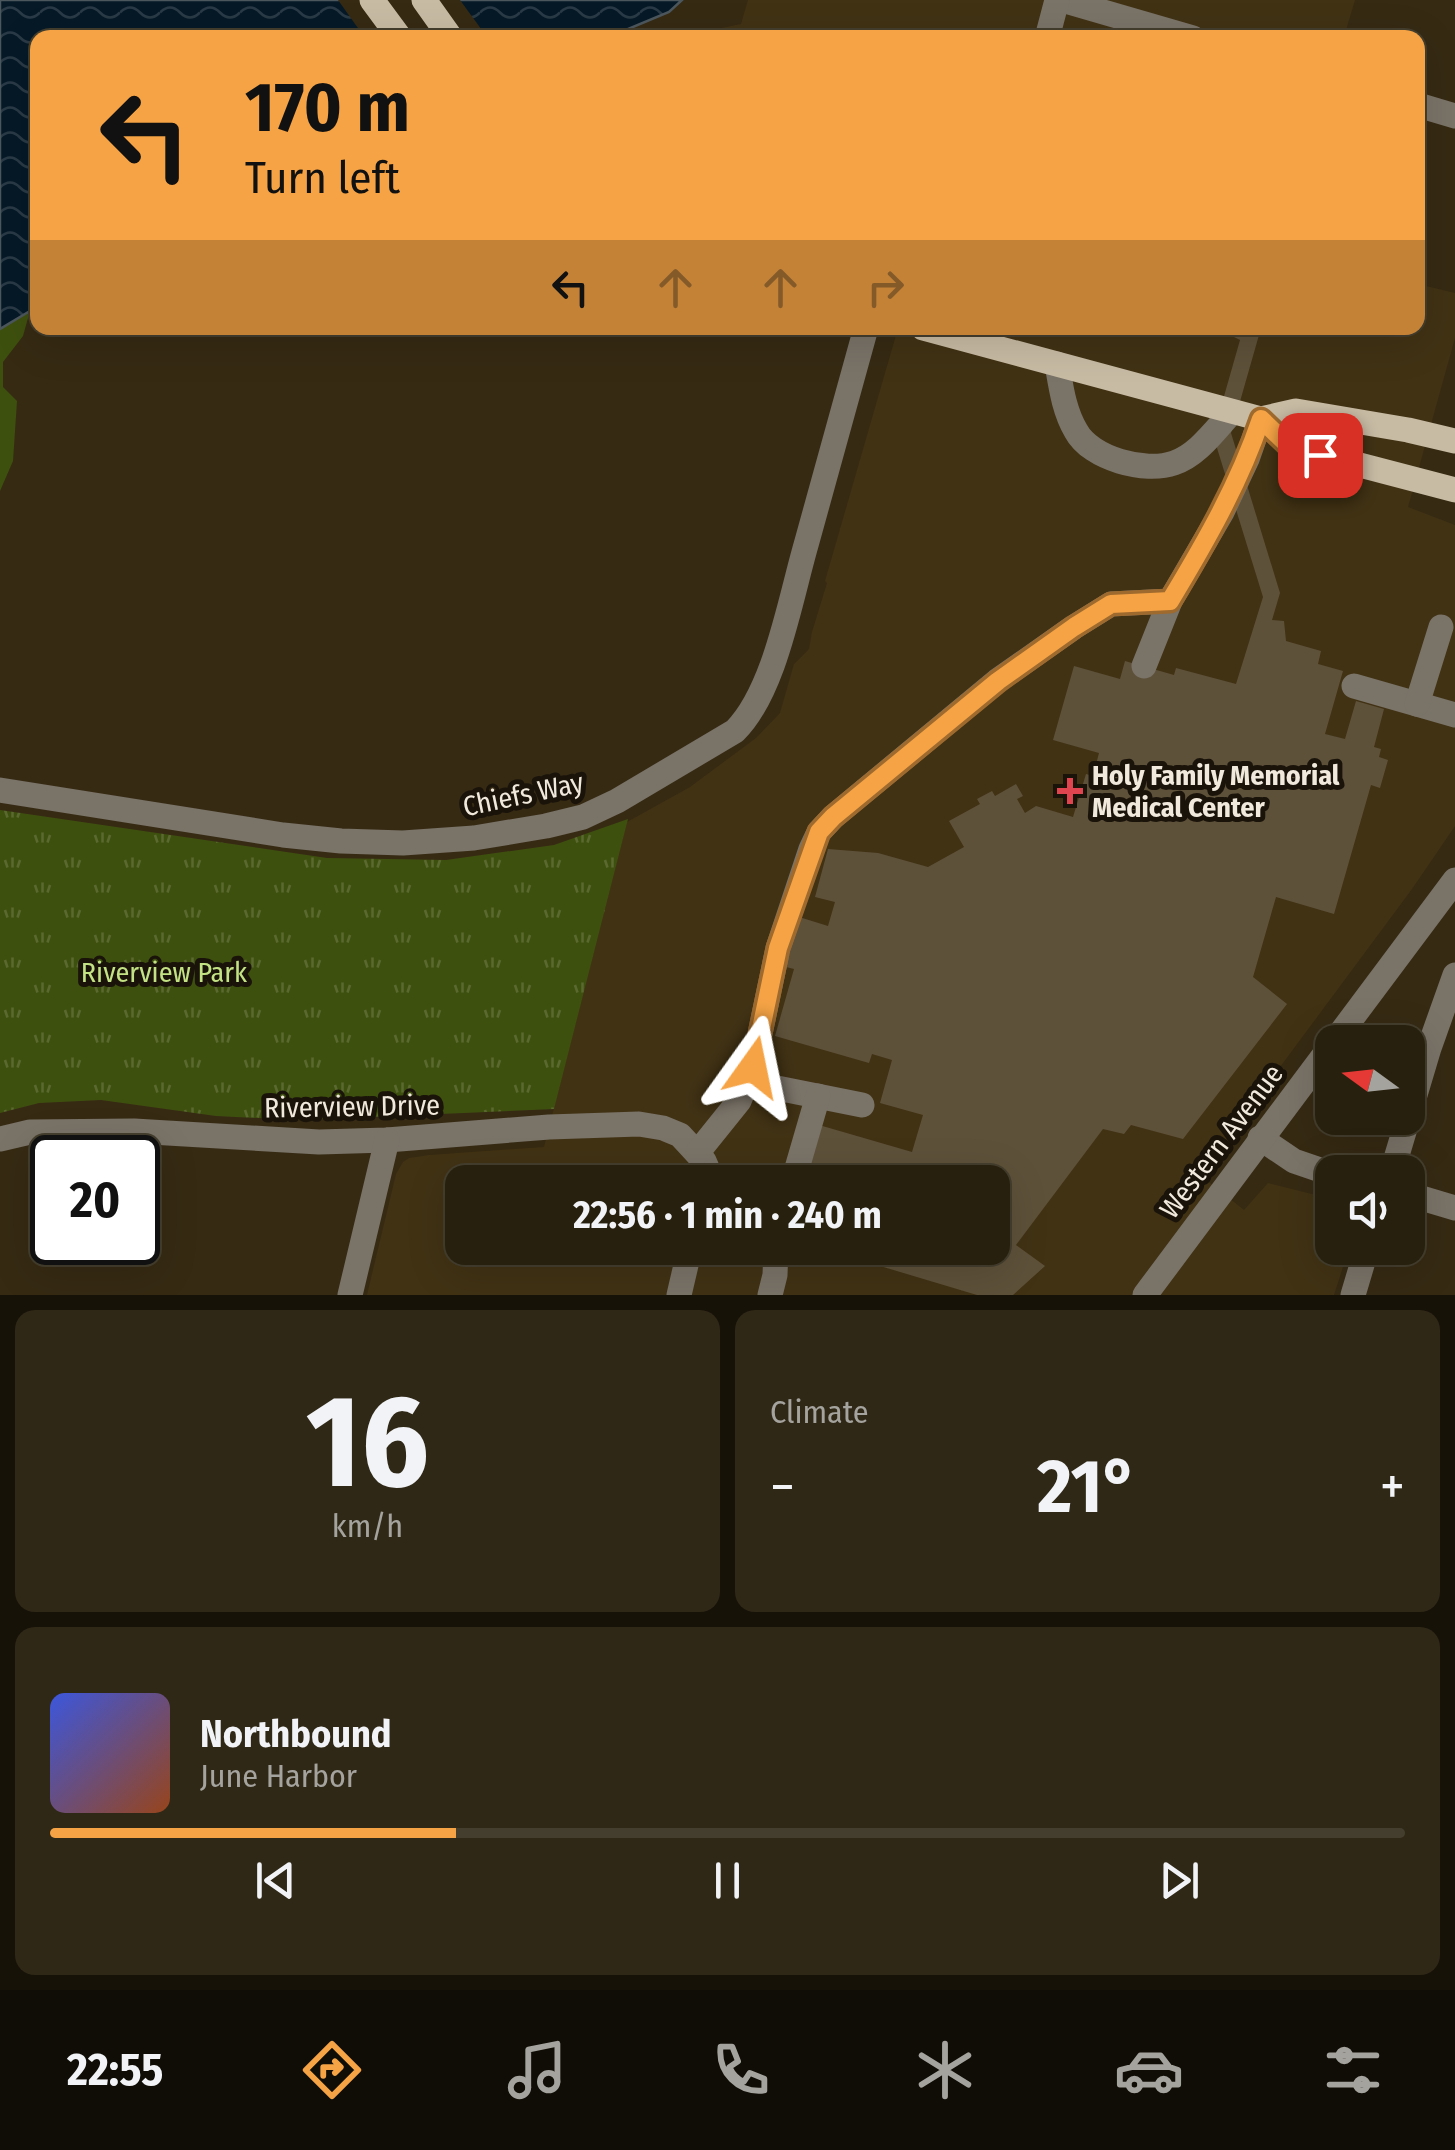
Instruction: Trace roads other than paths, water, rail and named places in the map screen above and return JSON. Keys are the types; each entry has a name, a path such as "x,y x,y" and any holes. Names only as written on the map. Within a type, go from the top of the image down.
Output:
{"main road":[{"path":"372,0 394,30"},
{"path":"424,0 445,30"},
{"path":"975,335 1057,364 1261,419 1296,411 1455,441"},
{"path":"1261,419 1290,447 1455,490"}],"street":[{"path":"1050,30 1060,0 1165,30"},
{"path":"1425,107 1455,116"},
{"name":"Chiefs Way","path":"0,790 282,835 403,843 474,838 546,826 583,817 617,801 735,732 755,706 780,638 864,335"},
{"path":"1057,364 1065,404 1077,434 1100,454 1122,462 1173,464 1201,446 1232,412"},
{"path":"1144,666 1170,601 1248,459 1261,419"},
{"path":"705,1165 698,1152 739,1101 753,1067 778,948 819,832 998,681 1074,627 1111,604 1170,601"},
{"path":"1417,704 1441,627"},
{"path":"1354,686 1455,715"},
{"name":"Western Avenue","path":"1144,1295 1455,880"},
{"path":"1397,1155 1455,975"},
{"path":"747,1082 862,1105"},
{"path":"799,1165 818,1096"},
{"name":"Riverview Drive","path":"0,1139 30,1132 134,1132 319,1142 639,1124 671,1130 698,1152"},
{"path":"1260,1138 1294,1161 1315,1168"},
{"path":"350,1295 387,1140"},
{"path":"1425,1199 1455,1208"},
{"path":"678,1295 686,1265"},
{"path":"1354,1295 1362,1265"}],"water":[{"path":"0,0 682,0 669,12 626,30 30,30 30,311 0,329"}],"place":[{"name":"Holy Family Memorial Medical Center","path":"1070,791"}],"park label":[{"name":"Riverview Park","path":"164,972"}]}
